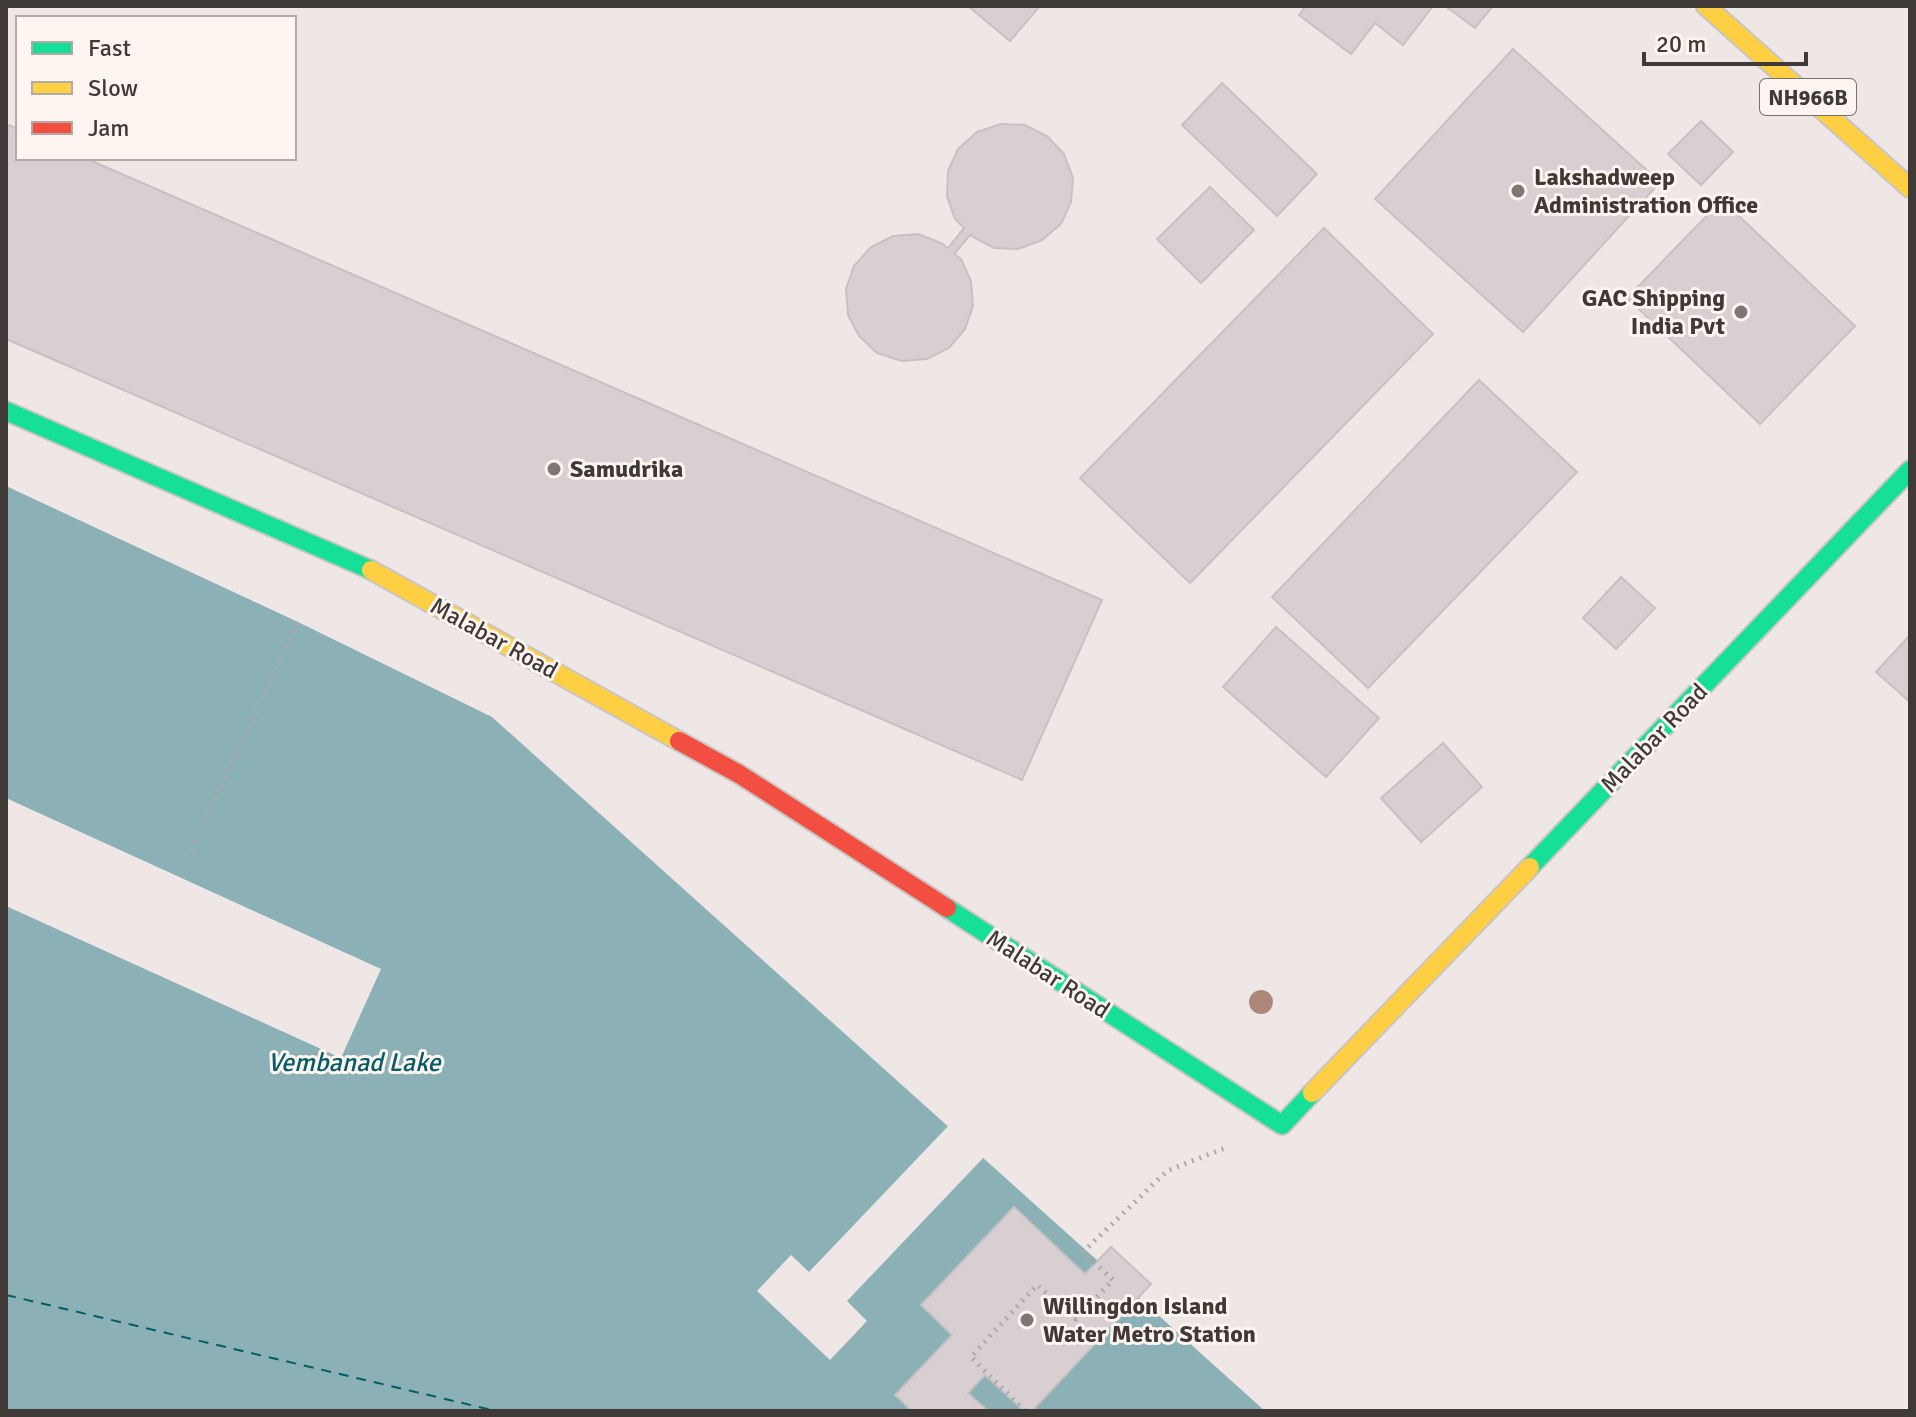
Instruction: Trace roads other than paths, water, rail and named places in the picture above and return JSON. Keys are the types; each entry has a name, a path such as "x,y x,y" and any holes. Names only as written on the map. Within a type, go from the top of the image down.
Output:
{"main road":[{"name":"NH966B","path":"1706,6 1910,188"},
{"name":"Malabar Road","path":"6,411 373,571 739,774 1282,1125 1910,470"}],"water":[{"name":"Vembanad Lake","path":"6,486 298,622 492,717 1265,1411 6,1411"}],"place":[{"name":"Lakshadweep Administration Office","path":"1518,191"},
{"name":"GAC Shipping India Pvt","path":"1741,312"},
{"name":"Samudrika","path":"554,469"},
{"name":"Willingdon Island Water Metro Station","path":"1027,1320"}]}
